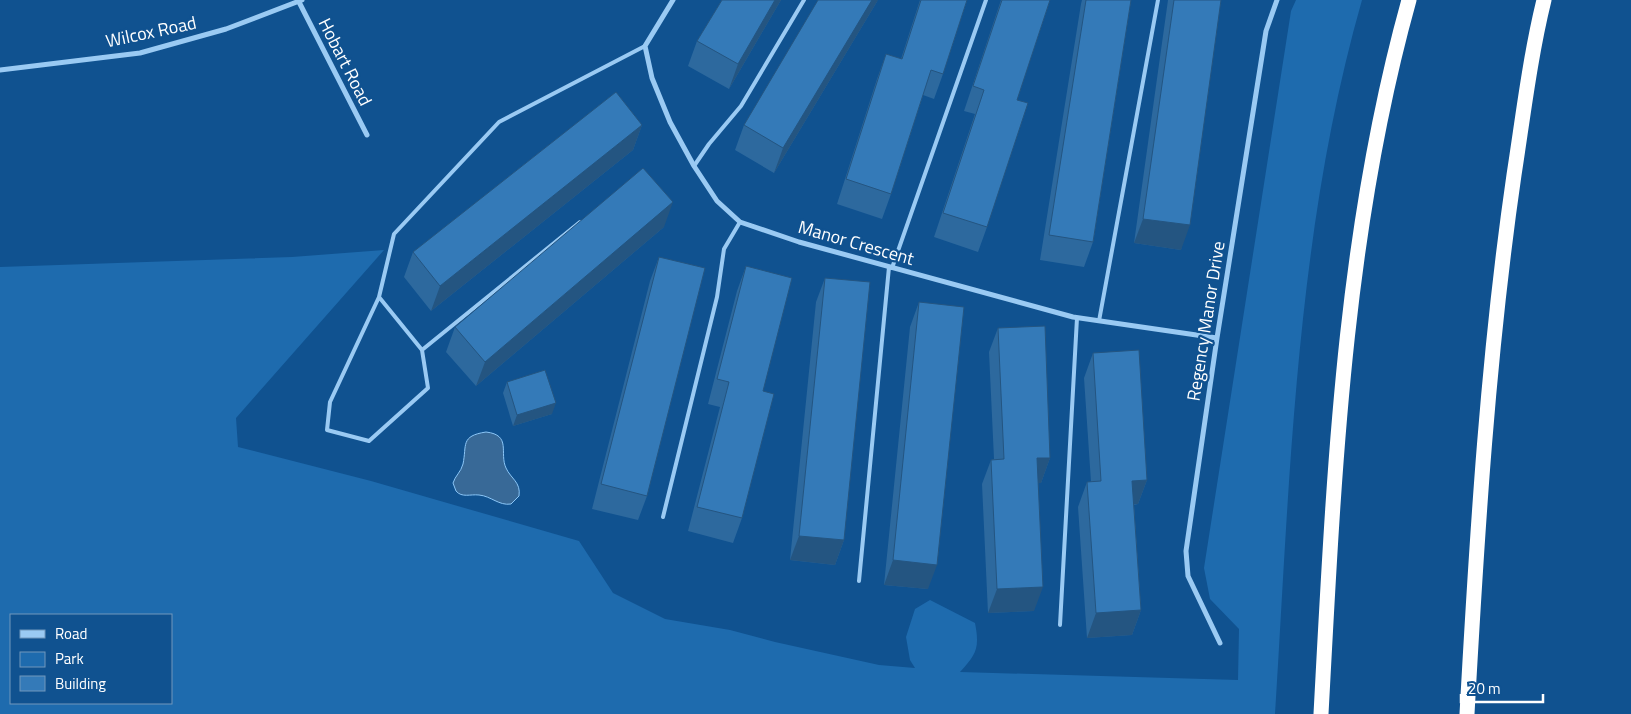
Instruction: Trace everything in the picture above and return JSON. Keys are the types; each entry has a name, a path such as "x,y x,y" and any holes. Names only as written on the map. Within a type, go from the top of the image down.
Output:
{"highway":[{"path":"1321,714 1328,581 1348,320 1367,183 1395,49 1409,0"},
{"path":"1467,714 1475,565 1504,248 1523,119 1544,0"}],"street":[{"path":"645,46 673,0"},
{"name":"Regency Manor Drive","path":"1220,643 1188,576 1186,551 1216,338 1266,31 1277,0"},
{"name":"Wilcox Road","path":"0,70 140,53 226,29 301,1"},
{"name":"Hobart Road","path":"301,1 367,135"},
{"name":"Manor Crescent","path":"645,46 652,78 670,122 694,166 717,201 740,222 799,242 1077,318 1216,338"}],"lane":[{"path":"694,166 709,144 741,106 804,0"},
{"path":"858,581 891,268 986,0"},
{"path":"1099,321 1158,0"},
{"path":"379,297 422,350 428,388 369,441 327,430 330,402 379,297 394,234 499,122 645,46"},
{"path":"422,350 582,219"},
{"path":"663,517 716,296 724,249 740,222"},
{"path":"1060,625 1077,318"}],"green space":[{"path":"1296,0 1362,0 1340,87 1323,175 1309,264 1292,444 1275,714 0,714 0,267 292,257 384,250 236,418 238,447 371,481 579,541 613,593 665,619 730,630 879,665 915,668 910,660 906,637 915,609 930,600 975,623 977,645 970,660 960,672 1238,680 1239,629 1210,599 1204,568 1291,11"}],"shaded area":[{"path":"486,432 494,434 502,441 506,468 519,487 519,496 511,504 503,504 479,495 458,493 453,483 462,467 466,442 472,436"}],"building":[{"path":"722,0 775,0 738,64 697,41"},
{"path":"818,0 872,0 783,148 744,125"},
{"path":"921,0 967,0 943,74 931,70 891,194 846,179 886,54 902,59"},
{"path":"1002,0 1050,0 1017,100 1028,103 987,227 943,213 984,90 973,86"},
{"path":"1086,0 1131,0 1093,242 1049,235"},
{"path":"1174,0 1221,0 1190,225 1143,219"},
{"path":"616,92 642,125 440,286 413,252"},
{"path":"643,168 673,202 485,362 455,327"},
{"path":"659,257 705,268 647,496 601,484"},
{"path":"746,266 792,278 763,391 774,394 742,518 697,507 729,382 717,379"},
{"path":"825,278 870,282 844,540 799,536"},
{"path":"919,302 964,307 937,565 893,560"},
{"path":"1045,326 1050,458 1037,458 1043,587 997,589 991,460 1004,459 998,328"},
{"path":"1139,350 1147,480 1132,481 1141,610 1096,613 1087,482 1101,481 1093,353"},
{"path":"545,370 556,403 517,415 507,382"}]}
